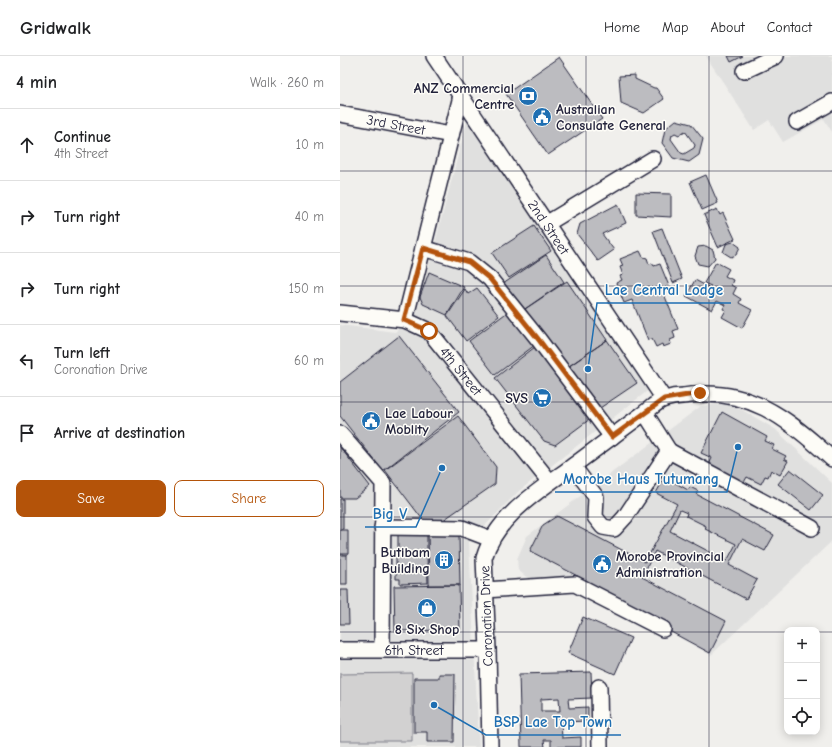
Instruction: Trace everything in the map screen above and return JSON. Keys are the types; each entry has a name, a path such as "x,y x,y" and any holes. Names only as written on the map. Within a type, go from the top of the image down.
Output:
{"street":[{"name":"2nd Street","path":"434,56 664,399"},
{"path":"744,71 776,56"},
{"path":"404,320 461,96"},
{"path":"797,122 832,102"},
{"name":"3rd Street","path":"340,114 451,135"},
{"path":"546,224 653,160"},
{"path":"423,248 469,262 490,279 539,340 612,437"},
{"name":"4th Street","path":"340,313 404,320 429,331 550,482"},
{"name":"Coronation Drive","path":"490,747 484,558 491,539 504,522 519,507 550,482 664,399 700,393 731,395 778,415 801,431 832,459"},
{"path":"645,413 669,451 812,528"},
{"path":"340,434 383,483 382,649"},
{"path":"573,466 596,497 595,517 603,527 614,529 625,517 669,451"},
{"path":"382,527 462,528 491,539"},
{"path":"485,590 576,584 663,629"},
{"name":"6th Street","path":"340,650 488,650"},
{"path":"599,686 600,747"}],"shaded area":[{"path":"706,56 832,56 832,132 824,119 783,142 769,120 754,130"},
{"path":"467,121 650,389 519,491 469,542 479,747 340,747 340,325 395,332 417,311"},
{"path":"730,403 775,429 832,483 832,541 711,655 571,577 530,580 518,570 517,559 527,536 701,406"},
{"path":"412,673 412,741 340,741 340,674"}],"building":[{"path":"728,56 743,56 731,62"},
{"path":"559,57 602,119 548,155 506,94"},
{"path":"635,75 635,79 656,88 664,99 644,113 621,103 619,76"},
{"path":"676,120 691,124 703,139 699,155 689,162 673,158 662,143 665,129","holes":["685,131 695,145 694,148 684,154 681,153 671,139 672,135 675,133 679,135"]},
{"path":"706,175 718,203 702,210 690,182"},
{"path":"636,193 671,194 671,217 636,215"},
{"path":"618,204 626,223 602,234 614,250 598,261 577,234 580,224"},
{"path":"717,209 720,215 723,213 735,239 718,247 704,215"},
{"path":"534,226 551,251 509,278 492,253"},
{"path":"662,228 682,279 673,283 653,231"},
{"path":"733,242 740,247 736,255 731,257 723,252 726,244"},
{"path":"706,246 713,250 715,258 708,266 698,264 695,256 698,247"},
{"path":"640,251 643,257 647,258 649,264 652,263 654,266 660,264 669,286 662,289 678,329 673,331 675,338 670,340 671,344 663,347 662,344 656,347 652,339 648,340 632,300 624,303 616,283 622,280 620,276 623,275 620,267 623,266 620,259"},
{"path":"546,255 564,282 519,313 500,286"},
{"path":"716,262 729,269 725,276 733,280 731,285 736,288 733,294 741,299 739,303 752,310 742,328 722,317 726,310 723,309 725,305 717,301 712,310 686,296 695,280 710,288 711,286 704,283"},
{"path":"429,272 464,287 447,315 423,304 420,297"},
{"path":"567,281 607,340 566,368 525,309"},
{"path":"477,288 499,316 466,341 447,316 465,289 468,294"},
{"path":"509,311 535,345 495,375 469,341"},
{"path":"399,336 459,412 383,471 340,416 340,382"},
{"path":"607,340 637,383 597,410 568,367"},
{"name":"SVS","path":"535,347 590,419 555,445 544,441 495,378"},
{"path":"722,412 767,437 765,441 774,445 772,449 786,456 784,459 788,461 780,475 771,470 768,477 765,476 761,484 747,477 743,484 708,467 712,458 701,453"},
{"path":"458,416 496,467 495,484 442,521 423,520 385,470"},
{"path":"340,447 370,486 355,498 340,498"},
{"path":"790,469 823,495 811,510 778,484"},
{"name":"Morobe Provincial Administration","path":"665,477 688,490 690,487 698,491 696,494 774,535 765,551 742,539 729,565 757,580 746,599 655,551 642,577 726,621 710,653 660,626 663,621 530,551 543,525 557,516 645,562 677,504 656,493","holes":["680,510 687,513 686,516 706,526 705,529 736,544 727,561 670,531"]},
{"path":"340,499 343,499 343,529 340,529"},
{"path":"340,530 348,530 348,554 340,554"},
{"name":"Butibam Building","path":"428,532 459,535 460,585 429,585"},
{"path":"427,533 427,556 401,556 400,551 398,552 398,534"},
{"path":"340,555 347,555 347,584 340,584"},
{"path":"427,556 428,583 400,584 400,579 396,579 396,557"},
{"name":"8 Six Shop","path":"459,585 460,630 395,631 394,586"},
{"path":"340,590 348,590 349,624 340,624"},
{"path":"583,617 631,638 615,674 568,653"},
{"path":"591,672 592,698 568,699 569,708 588,707 588,721 561,722 562,738 581,737 581,747 551,747 551,740 544,740 545,747 521,747 519,674","holes":["559,698 560,711 541,711 541,699"]},
{"path":"439,674 455,674 454,742 427,742 427,732 414,732 414,678 439,678"}],"place":[{"name":"ANZ Commercial Centre","path":"528,96"},
{"name":"Australian Consulate General","path":"542,117"},
{"name":"Lae Central Lodge","path":"588,369"},
{"name":"SVS","path":"542,398"},
{"name":"Lae Labour Moblity","path":"371,421"},
{"name":"Morobe Haus Tutumang","path":"738,447"},
{"name":"Big V","path":"442,468"},
{"name":"Butibam Building","path":"444,560"},
{"name":"Morobe Provincial Administration","path":"602,564"},
{"name":"8 Six Shop","path":"427,608"},
{"name":"BSP Lae Top Town","path":"434,705"}],"route":[{"path":"429,331 404,320 423,248 469,262 490,279 539,340 612,437 664,399 700,393"}]}
